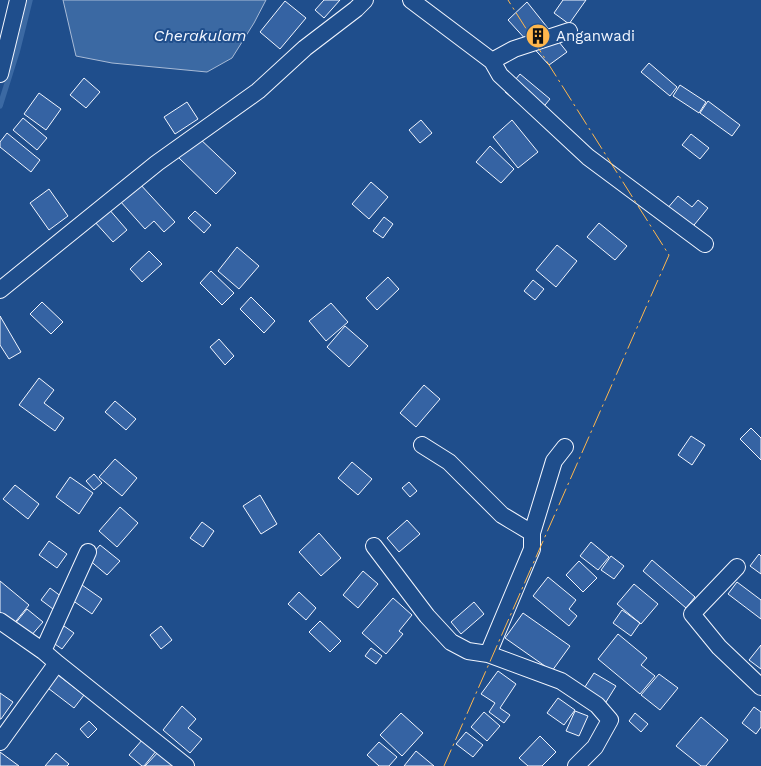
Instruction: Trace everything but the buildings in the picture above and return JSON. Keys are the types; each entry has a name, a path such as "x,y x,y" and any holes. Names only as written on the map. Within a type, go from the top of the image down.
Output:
{"street":[{"path":"0,74 18,0"},
{"path":"0,290 157,163 258,91 305,48 365,0"},
{"path":"410,0 492,61 500,75 588,157 705,244"},
{"path":"492,61 514,49 569,31"},
{"path":"422,444 450,462 502,515 532,533"},
{"path":"488,654 532,549 532,533 554,461 565,447"},
{"path":"374,546 427,616 451,642 468,651 488,654 561,681 597,705 610,720 595,747 576,766"},
{"path":"43,651 88,552"},
{"path":"737,566 692,614 719,647 761,687"},
{"path":"0,621 43,651 186,766"},
{"path":"0,742 57,663"}],"water":[{"name":"Cherakulam","path":"63,0 266,0 232,58 207,72 112,63 76,56"}],"waterway":[{"path":"0,106 17,52 30,0"}],"power":[{"path":"444,766 669,255 508,0"}],"place":[{"name":"Anganwadi","path":"538,36"}]}
